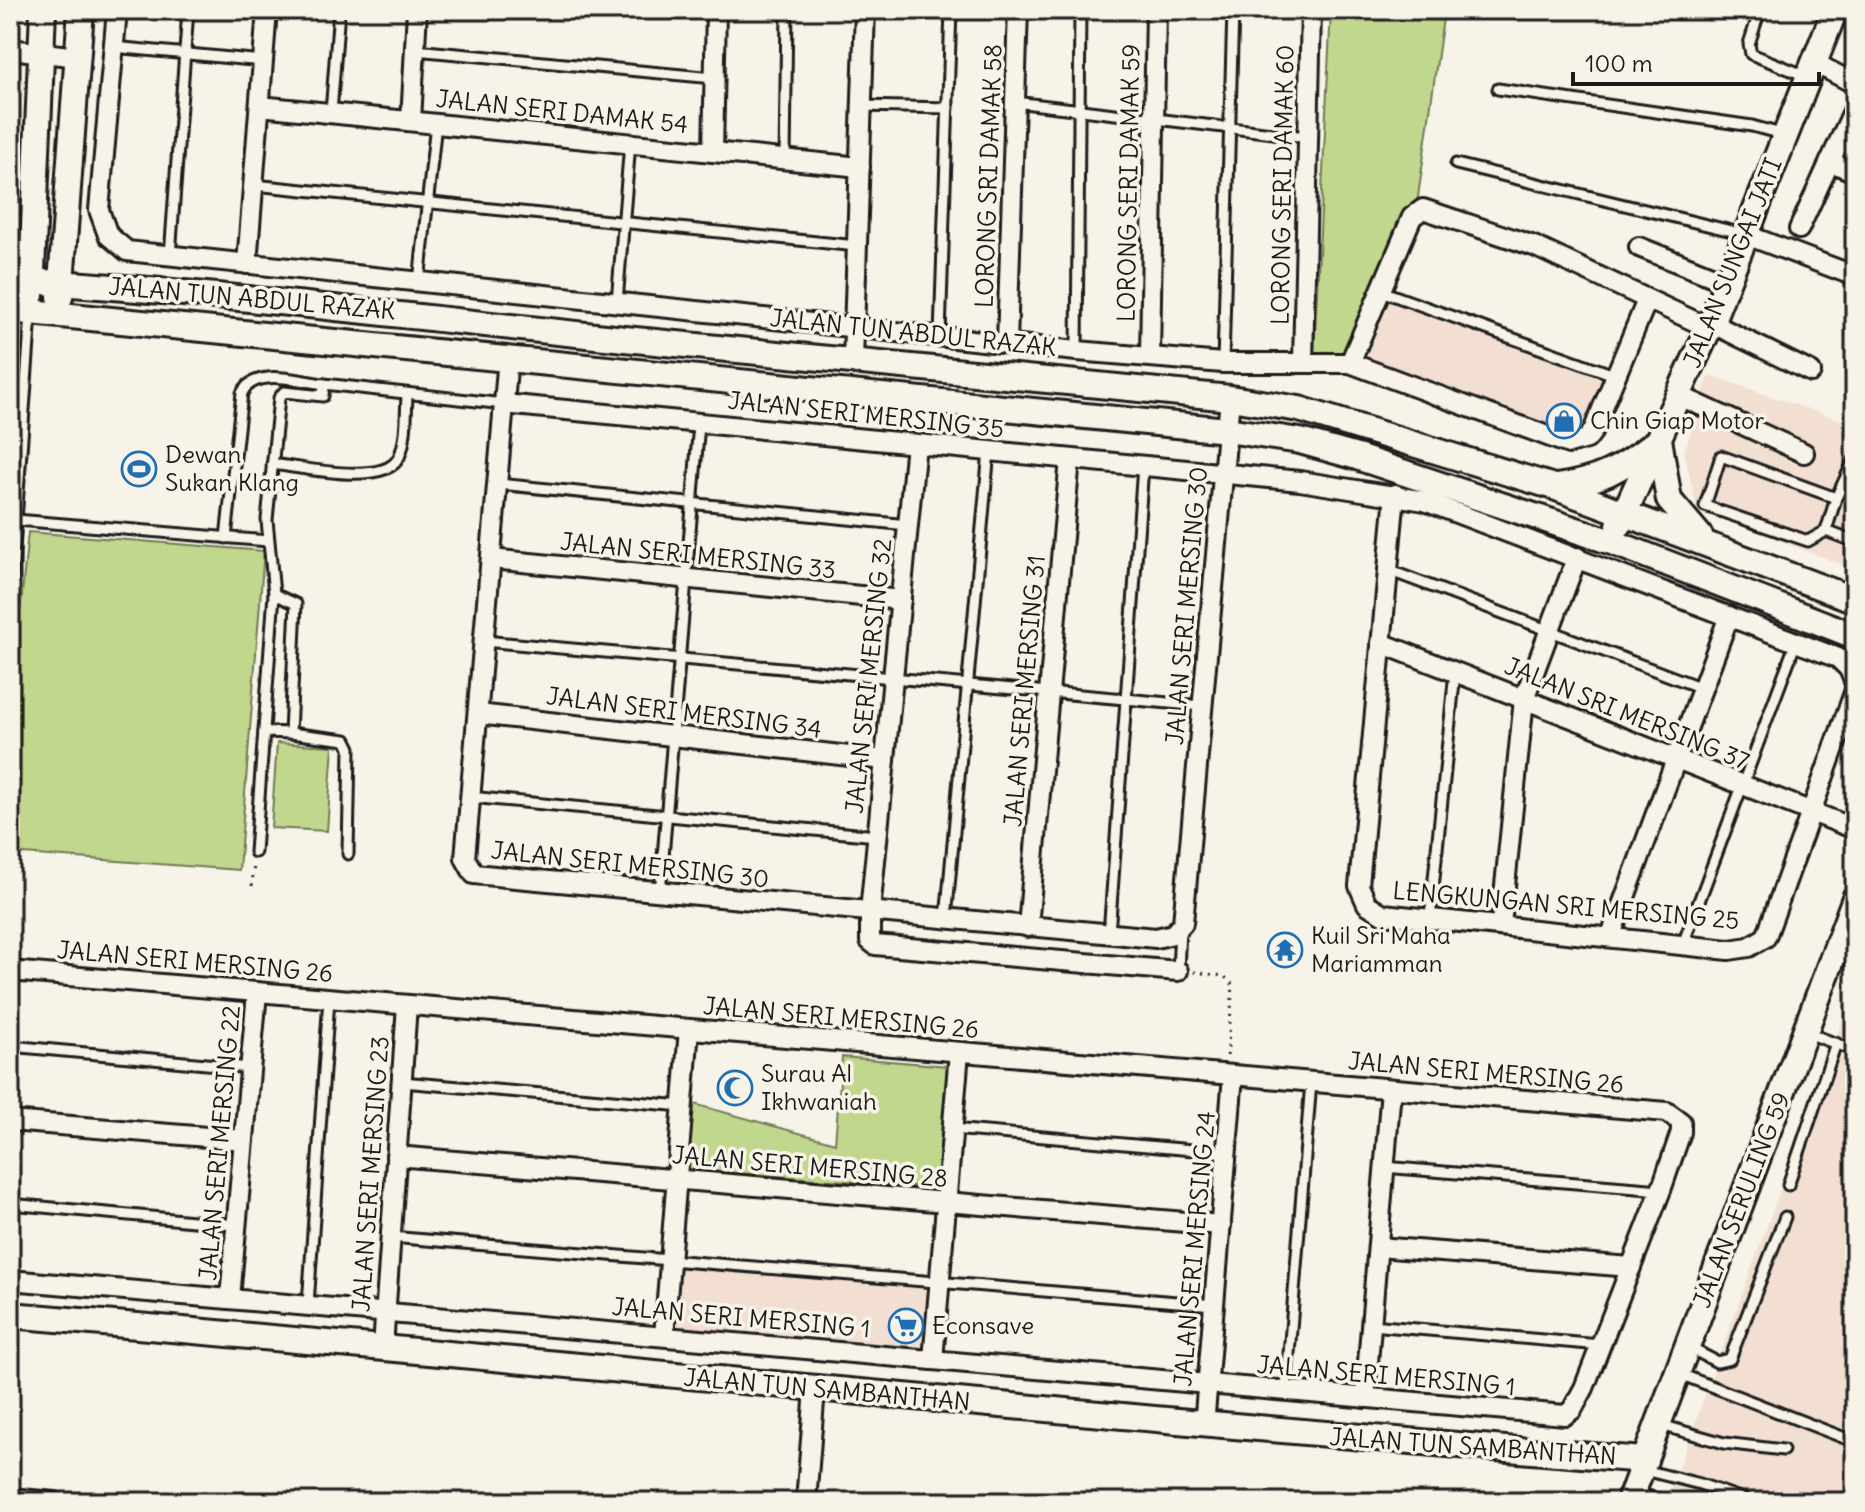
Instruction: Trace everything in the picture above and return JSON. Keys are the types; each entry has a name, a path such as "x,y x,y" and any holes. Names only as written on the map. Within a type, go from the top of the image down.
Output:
{"main road":[{"path":"21,310 43,10"},
{"path":"59,312 81,10"},
{"name":"JALAN SUNGAI JATI","path":"1612,542 1659,439 1692,400 1718,328 1726,282 1757,239 1785,135 1835,10"},
{"name":"JALAN TUN ABDUL RAZAK","path":"21,281 262,298 635,340 1230,398 1299,409 1554,487 1624,512"},
{"name":"JALAN TUN ABDUL RAZAK","path":"21,310 1227,430 1300,441 1357,457 1612,542"},
{"path":"635,340 677,360 685,375"},
{"path":"1554,487 1597,479 1625,466 1659,439 1669,500 1703,540"},
{"path":"1624,512 1853,597"},
{"path":"1612,542 1855,636"},
{"name":"JALAN SERULING 59","path":"1637,1481 1855,898"},
{"name":"JALAN TUN SAMBANTHAN","path":"10,1315 384,1329 815,1389 1206,1403 1637,1481"}],"street":[{"path":"113,47 117,10"},
{"path":"247,264 267,10"},
{"path":"411,121 417,10"},
{"path":"713,152 716,10"},
{"path":"853,361 865,10"},
{"name":"LORONG SRI DAMAK 58","path":"1007,343 1018,10"},
{"name":"LORONG SERI DAMAK 59","path":"1150,356 1156,10"},
{"name":"LORONG SERI DAMAK 60","path":"1303,362 1311,10"},
{"name":"JALAN TUN ABDUL RAZAK","path":"113,47 99,210 108,235 127,251 1077,351 1223,363 1350,363 1569,444 1587,439 1593,431 1647,300"},
{"path":"10,49 40,55 78,57"},
{"path":"1812,70 1848,80"},
{"name":"JALAN SERI DAMAK 54","path":"260,106 860,167"},
{"path":"1799,229 1855,107"},
{"path":"1830,162 1855,172"},
{"path":"1350,363 1412,217 1423,209 1534,246 1590,269 1647,300 1718,328 1811,372"},
{"path":"1757,239 1855,276"},
{"path":"1639,247 1726,282"},
{"name":"JALAN SERI MERSING 30","path":"508,357 465,858 474,874 1156,938 1180,929 1230,398"},
{"path":"1692,400 1804,453"},
{"name":"JALAN SERI MERSING 35","path":"504,404 1223,474"},
{"name":"JALAN SERI MERSING 32","path":"870,912 916,444"},
{"name":"JALAN SERI MERSING 31","path":"1028,927 1070,459"},
{"path":"1223,474 1395,494 1425,501 1838,658 1849,669 1855,683"},
{"name":"LENGKUNGAN SRI MERSING 25","path":"1395,494 1359,886 1367,904 1383,914 1611,935 1729,950 1749,947 1766,937 1855,690"},
{"path":"1501,925 1524,699 1577,557"},
{"name":"JALAN SERI MERSING 33","path":"491,559 901,600"},
{"path":"1611,935 1729,616"},
{"name":"JALAN SRI MERSING 37","path":"1381,643 1855,829"},
{"name":"JALAN SERI MERSING 34","path":"478,714 885,760"},
{"path":"870,912 869,933 875,945 1178,971"},
{"name":"JALAN SERI MERSING 26","path":"10,971 1667,1112"},
{"name":"JALAN SERI MERSING 22","path":"230,1298 257,992"},
{"name":"JALAN SERI MERSING 23","path":"384,1329 407,1005"},
{"path":"664,1336 689,1029"},
{"path":"933,1360 959,1052"},
{"name":"JALAN SERI MERSING 24","path":"1206,1403 1227,1153 1229,1075"},
{"path":"1365,1398 1391,1089"},
{"name":"JALAN SERI MERSING 1","path":"10,1280 308,1305 384,1329 664,1336 933,1360 1206,1403 1286,1391 1565,1415 1572,1410 1600,1345 1681,1132 1681,1122 1667,1112"},
{"path":"10,1121 244,1140"},
{"name":"JALAN SERI MERSING 28","path":"396,1156 1221,1225"},
{"path":"1378,1247 1631,1267"},
{"path":"806,1502 815,1389"},
{"path":"10,1498 54,1502"}],"lane":[{"path":"170,256 188,10"},
{"path":"331,113 339,10"},
{"path":"785,159 787,10"},
{"path":"940,335 951,10"},
{"path":"1077,351 1080,10"},
{"path":"1223,363 1233,10"},
{"path":"1760,10 1749,44 1751,54 1812,70"},
{"path":"113,47 263,61"},
{"path":"415,50 715,78"},
{"path":"1498,89 1752,126 1785,135"},
{"path":"1015,102 1306,137"},
{"path":"861,106 948,108"},
{"path":"419,282 436,123"},
{"path":"617,302 630,143"},
{"path":"1456,164 1757,239"},
{"path":"254,185 857,246"},
{"path":"1381,291 1614,375"},
{"path":"10,603 16,520 21,310"},
{"path":"226,538 242,393 247,382 259,378 504,404"},
{"path":"255,852 274,594 268,541 279,398 284,392 323,396 324,384"},
{"path":"272,464 357,473 378,473 393,466 400,457 407,394"},
{"path":"660,893 699,423"},
{"path":"946,919 989,451"},
{"path":"1836,498 1721,456 1705,501 1709,508 1802,542 1826,531 1855,542"},
{"path":"1826,531 1836,498 1855,458"},
{"path":"1109,934 1143,466"},
{"path":"498,484 908,525"},
{"path":"16,520 268,541"},
{"path":"1388,570 1702,688"},
{"path":"274,594 296,604 290,733"},
{"path":"484,641 1202,706"},
{"path":"1683,944 1796,642"},
{"path":"1430,918 1455,672"},
{"path":"264,732 346,740 350,748 348,854"},
{"path":"470,797 877,836"},
{"path":"1178,971 1180,929"},
{"path":"308,1305 329,998"},
{"path":"1805,1032 1855,1051"},
{"path":"1788,1185 1836,1043"},
{"path":"10,1046 250,1068"},
{"path":"402,1082 683,1106"},
{"path":"1286,1391 1311,1082"},
{"path":"952,1129 1227,1153"},
{"path":"1384,1167 1661,1190"},
{"path":"10,1204 237,1225"},
{"path":"1687,1346 1717,1362 1730,1359 1785,1217"},
{"path":"390,1237 1214,1305"},
{"path":"1371,1325 1600,1345"},
{"path":"1677,1373 1854,1438"},
{"path":"1658,1424 1724,1443 1783,1450"},
{"path":"1637,1481 1669,1502"},
{"path":"1637,1481 1700,1484 1751,1502"}],"path":[{"path":"252,886 255,852"},
{"path":"1178,971 1224,976 1233,985 1229,1075"}],"shaded area":[{"path":"1384,297 1606,377 1584,433 1569,437 1357,358"},
{"path":"1709,375 1855,425 1855,570 1697,508 1684,452"},
{"path":"1855,985 1855,1502 1666,1502"},
{"path":"675,1263 933,1285 927,1353 671,1331"}],"green space":[{"path":"1331,10 1444,11 1418,197 1345,355 1314,353"},
{"path":"28,532 264,551 239,870 10,853 10,717"},
{"path":"277,743 333,746 327,831 271,828"},
{"path":"842,1057 948,1066 938,1188 682,1169 687,1102 835,1143"}],"place":[{"name":"Chin Giap Motor","path":"1564,421"},
{"name":"Dewan Sukan Klang","path":"139,469"},
{"name":"Kuil Sri Maha Mariamman","path":"1285,950"},
{"name":"Surau Al Ikhwaniah","path":"735,1088"},
{"name":"Econsave","path":"906,1326"}]}
